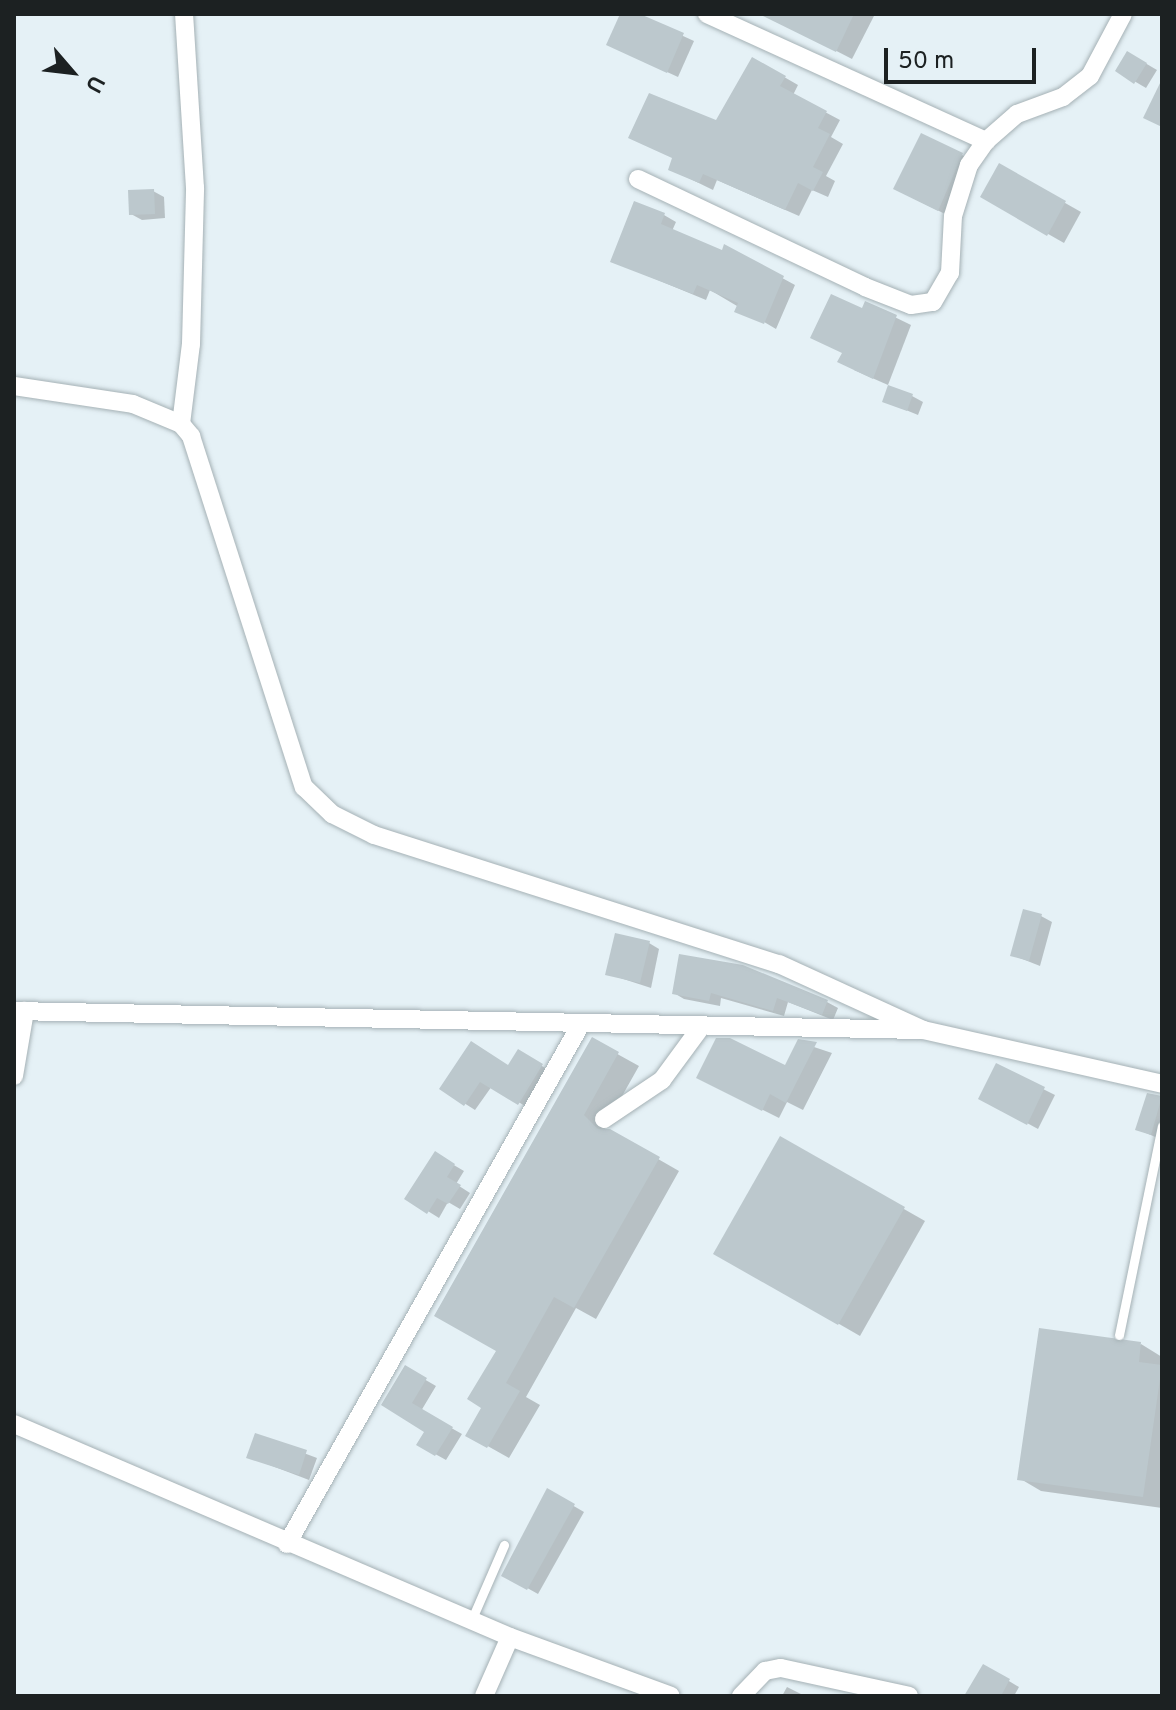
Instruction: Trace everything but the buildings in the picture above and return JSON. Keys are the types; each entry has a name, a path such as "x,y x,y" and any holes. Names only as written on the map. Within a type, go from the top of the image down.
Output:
{"street":[{"path":"184,14 195,188 191,344 181,424 203,467 293,759 304,787 316,802 374,835 779,964 923,1030 1162,1084"},
{"path":"707,14 986,141"},
{"path":"638,179 865,287 911,305 925,305 939,296 950,273 955,204 969,165 986,141 1017,114 1079,86 1097,65 1123,14"},
{"path":"14,386 133,404 181,424"},
{"path":"14,1076 20,1011 923,1030"},
{"path":"287,1544 581,1024"},
{"path":"604,1119 662,1080 701,1027"},
{"path":"14,1424 471,1621 671,1696"},
{"path":"484,1696 510,1637"},
{"path":"741,1696 765,1671 781,1668 909,1696"}],"lane":[{"path":"1119,1335 1162,1126"},
{"path":"471,1621 504,1545"}]}
